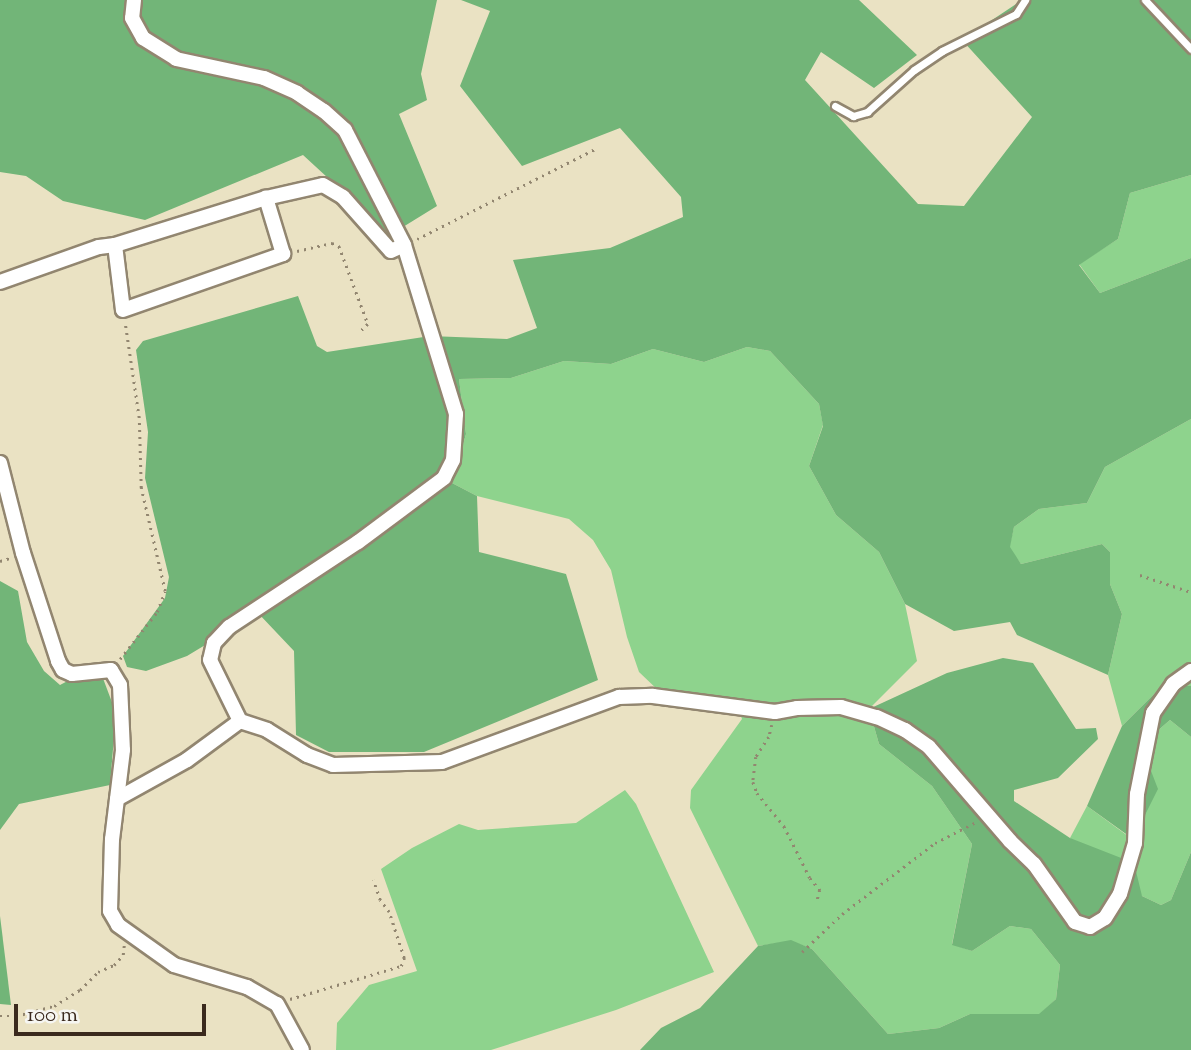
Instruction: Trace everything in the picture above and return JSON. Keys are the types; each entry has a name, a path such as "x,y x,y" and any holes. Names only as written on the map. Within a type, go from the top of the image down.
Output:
{"street":[{"path":"134,0 132,18 143,38 176,59 264,78 296,93 324,111 345,130 404,245 456,414 453,460 444,478 358,542 229,628 214,643 210,660 240,720 267,730 306,755 333,765 442,762 619,697 653,696 775,712 797,708 841,707 877,717 905,730 929,747 988,816 1034,864 1075,922 1090,927 1105,918 1120,894 1135,843 1137,794 1153,713 1173,684 1191,671"},
{"path":"0,282 99,247 116,245 266,198 323,185 343,197 391,250 404,245"},
{"path":"116,245 123,310 283,254 266,198"},
{"path":"0,463 23,553 58,661 63,670 72,674 111,670 120,685 123,750 109,897 110,911 118,925 174,965 247,987 277,1004 302,1050"},
{"path":"117,799 187,760 240,720"}],"lane":[{"path":"835,106 853,116 867,112 914,70 943,51 1016,14 1025,0"},
{"path":"1145,0 1191,49"}],"path":[{"path":"404,245 597,148"},
{"path":"283,254 332,243 339,246 368,324 361,331"},
{"path":"111,670 157,612 165,591 141,488 139,418 123,310"},
{"path":"1140,575 1191,592"},
{"path":"775,712 769,737 755,757 752,782 757,793 784,826 810,878 820,890 817,901"},
{"path":"802,952 842,914 935,843 988,816"},
{"path":"277,1004 301,993 401,966 404,958 389,912 380,900 373,880"},
{"path":"0,1016 16,1016 54,1006 80,990 123,955 127,932"}],"green space":[{"path":"0,0 437,0 421,74 427,100 399,114 437,206 390,235 303,155 145,220 63,201 26,176 0,172"},
{"path":"461,0 859,0 917,55 874,88 821,52 805,80 918,204 964,206 1032,117 962,40 1022,0 1191,0 1191,175 1130,193 1118,239 1079,265 1100,293 1191,258 1191,419 1105,467 1087,503 1039,509 1014,527 1010,547 1021,564 1102,544 1110,552 1110,584 1122,614 1108,675 1017,635 1010,622 954,631 905,604 879,552 836,515 809,466 823,426 819,404 770,351 747,347 704,362 653,349 611,364 564,361 511,378 459,379 466,434 452,483 477,496 479,552 566,574 598,680 424,752 329,752 296,735 294,651 258,613 187,656 146,671 127,667 123,656 165,598 169,577 145,478 148,432 136,350 143,341 298,296 317,346 327,352 430,336 507,339 537,328 513,260 610,248 683,217 681,197 620,128 522,166 460,86 490,11"},
{"path":"1191,175 1191,258 1100,293 1079,264 1118,239 1130,193"},
{"path":"747,347 770,351 819,404 823,425 809,466 836,515 879,552 905,604 917,661 869,709 879,744 932,786 972,844 952,944 972,951 1010,926 1031,929 1060,965 1056,999 1040,1014 970,1014 939,1028 888,1034 812,949 791,941 758,946 690,808 691,790 742,719 736,703 660,692 639,672 627,637 611,570 593,540 569,519 477,496 452,483 466,434 459,379 511,378 564,361 611,364 653,349 704,362"},
{"path":"1191,419 1191,686 1162,686 1122,726 1108,675 1122,614 1110,584 1110,552 1102,544 1021,564 1009,548 1014,527 1039,509 1087,503 1105,467"},
{"path":"0,581 18,591 27,642 44,671 60,685 98,665 116,713 110,785 19,804 0,830"},
{"path":"1003,658 1033,663 1076,729 1096,728 1098,739 1058,778 1014,790 1014,801 1070,838 1134,863 1142,896 1161,905 1171,900 1191,852 1191,1050 640,1050 661,1028 700,1008 758,946 791,940 812,949 888,1034 939,1028 970,1014 1039,1014 1056,999 1060,965 1031,929 1010,926 972,951 952,945 972,844 932,786 879,744 869,709 947,673"},
{"path":"1162,686 1191,686 1191,737 1170,720 1141,745 1158,789 1133,839 1087,806 1122,726"},
{"path":"1170,720 1191,737 1191,852 1171,900 1161,905 1142,896 1070,838 1087,806 1132,839 1141,745"},
{"path":"625,790 636,804 714,972 616,1010 491,1050 336,1050 337,1023 369,985 417,971 381,869 412,848 459,824 478,830 576,823"},
{"path":"0,916 11,1005 0,1004"}]}
